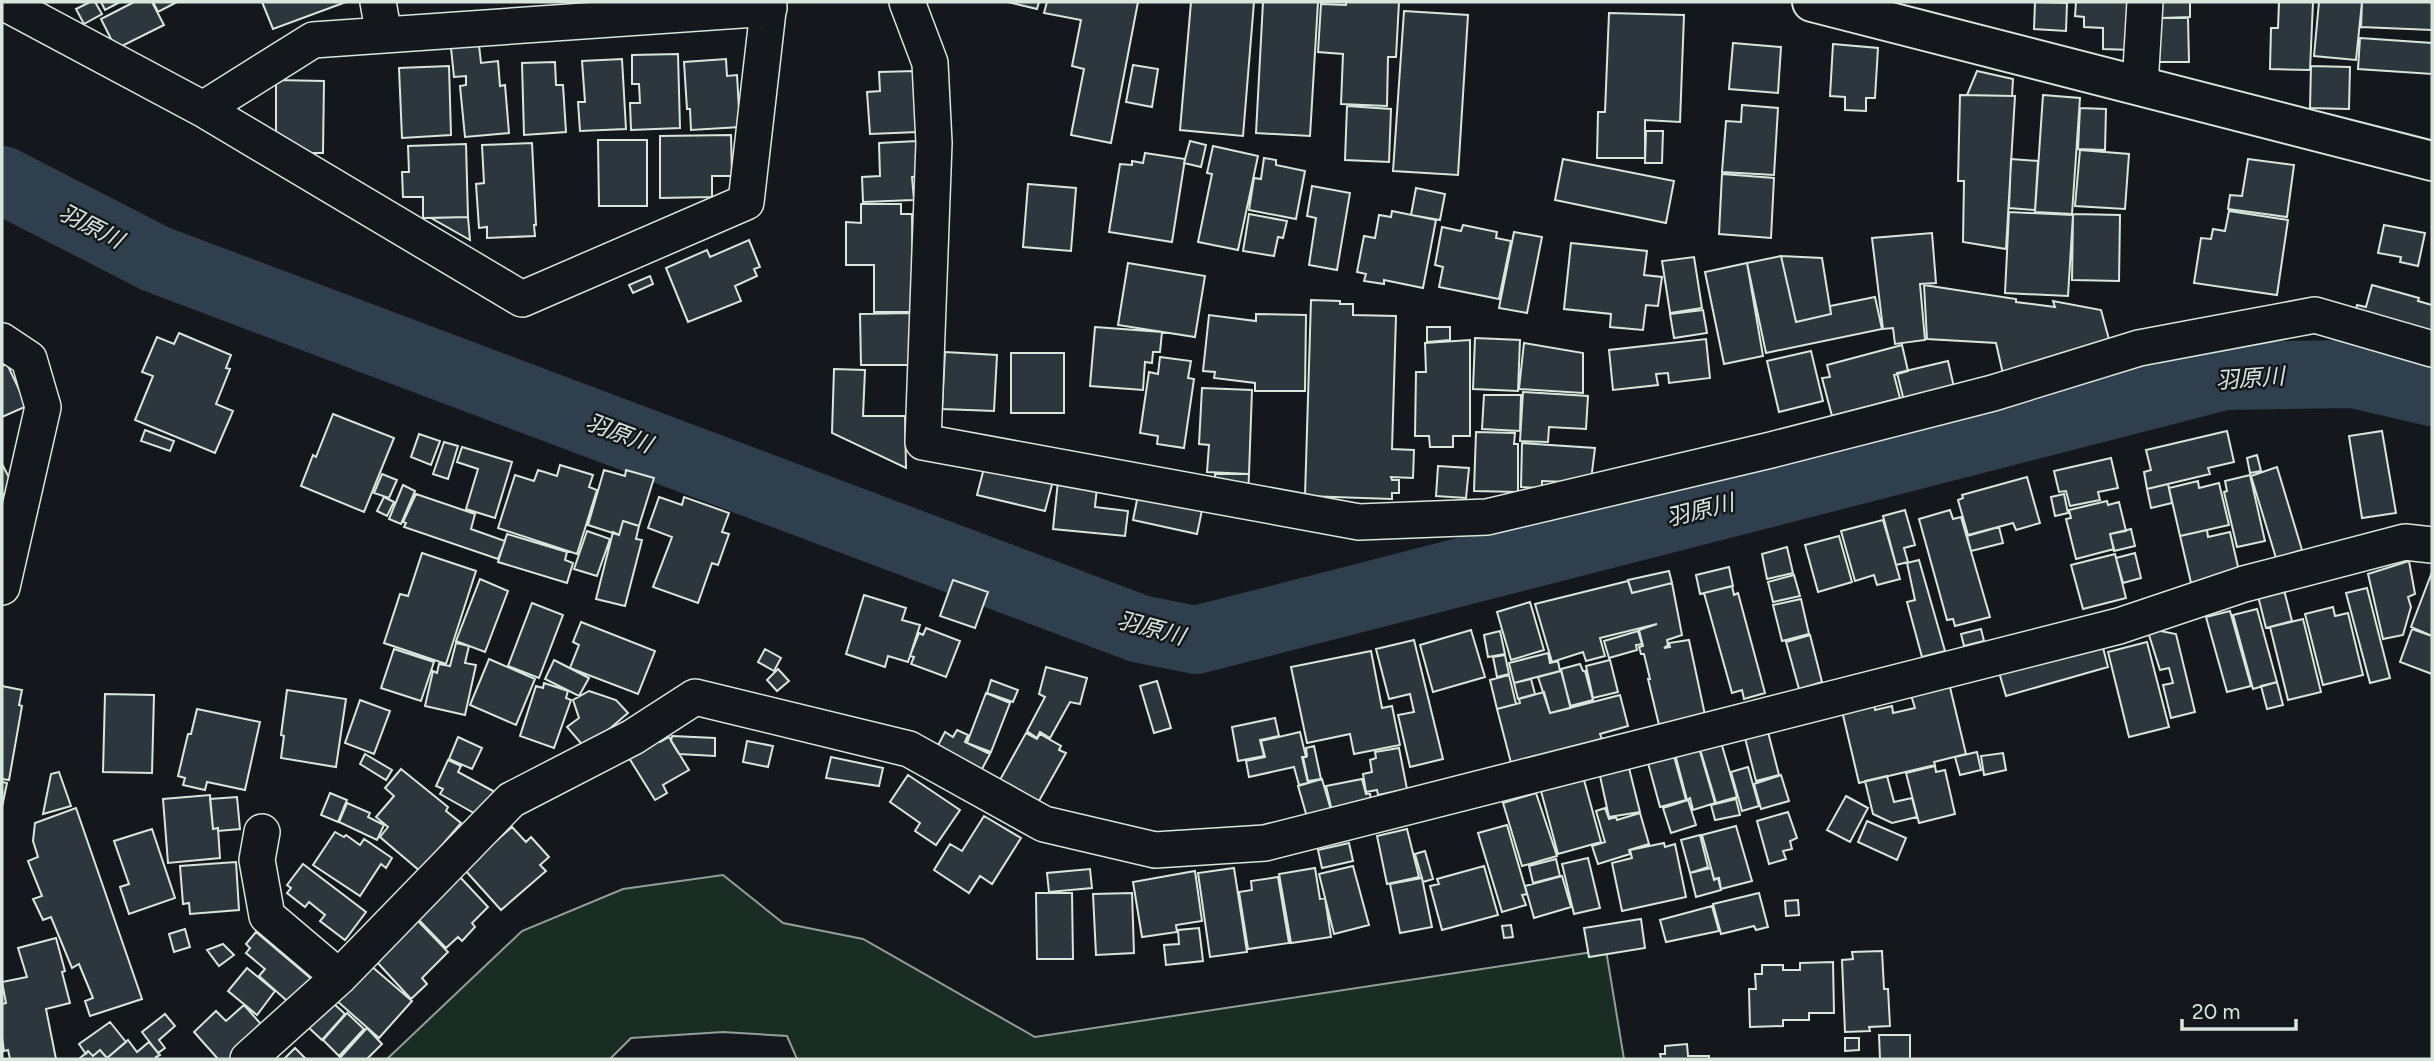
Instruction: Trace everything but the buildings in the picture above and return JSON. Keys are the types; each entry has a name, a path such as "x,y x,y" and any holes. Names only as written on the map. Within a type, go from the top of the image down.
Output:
{"street":[{"path":"3,2 203,109 522,299 746,202 769,5 381,18 313,40 203,109"},
{"path":"906,2 930,63 934,143 923,442 1359,522 1487,517 1771,450 1993,393 2138,348 2315,315 2432,349"},
{"path":"1812,2 2432,161"},
{"path":"2140,86 2145,2"},
{"path":"2,341 29,359 43,407 4,569"},
{"path":"248,1059 339,977 510,800 633,737 695,697 908,749 1044,824 1155,850 1265,843 2119,626 2244,584 2405,542 2432,545"},
{"path":"262,832 257,860 267,916 339,977"}],"green space":[{"path":"723,875 783,923 863,939 1035,1037 1606,950 1624,1059 797,1059 787,1036 723,1032 631,1038 610,1059 387,1059 522,931 623,889"}],"waterway":[{"name":"羽原川","path":"2,180 156,259 1140,629 1196,640 2224,376 2354,374 2432,392"}]}
